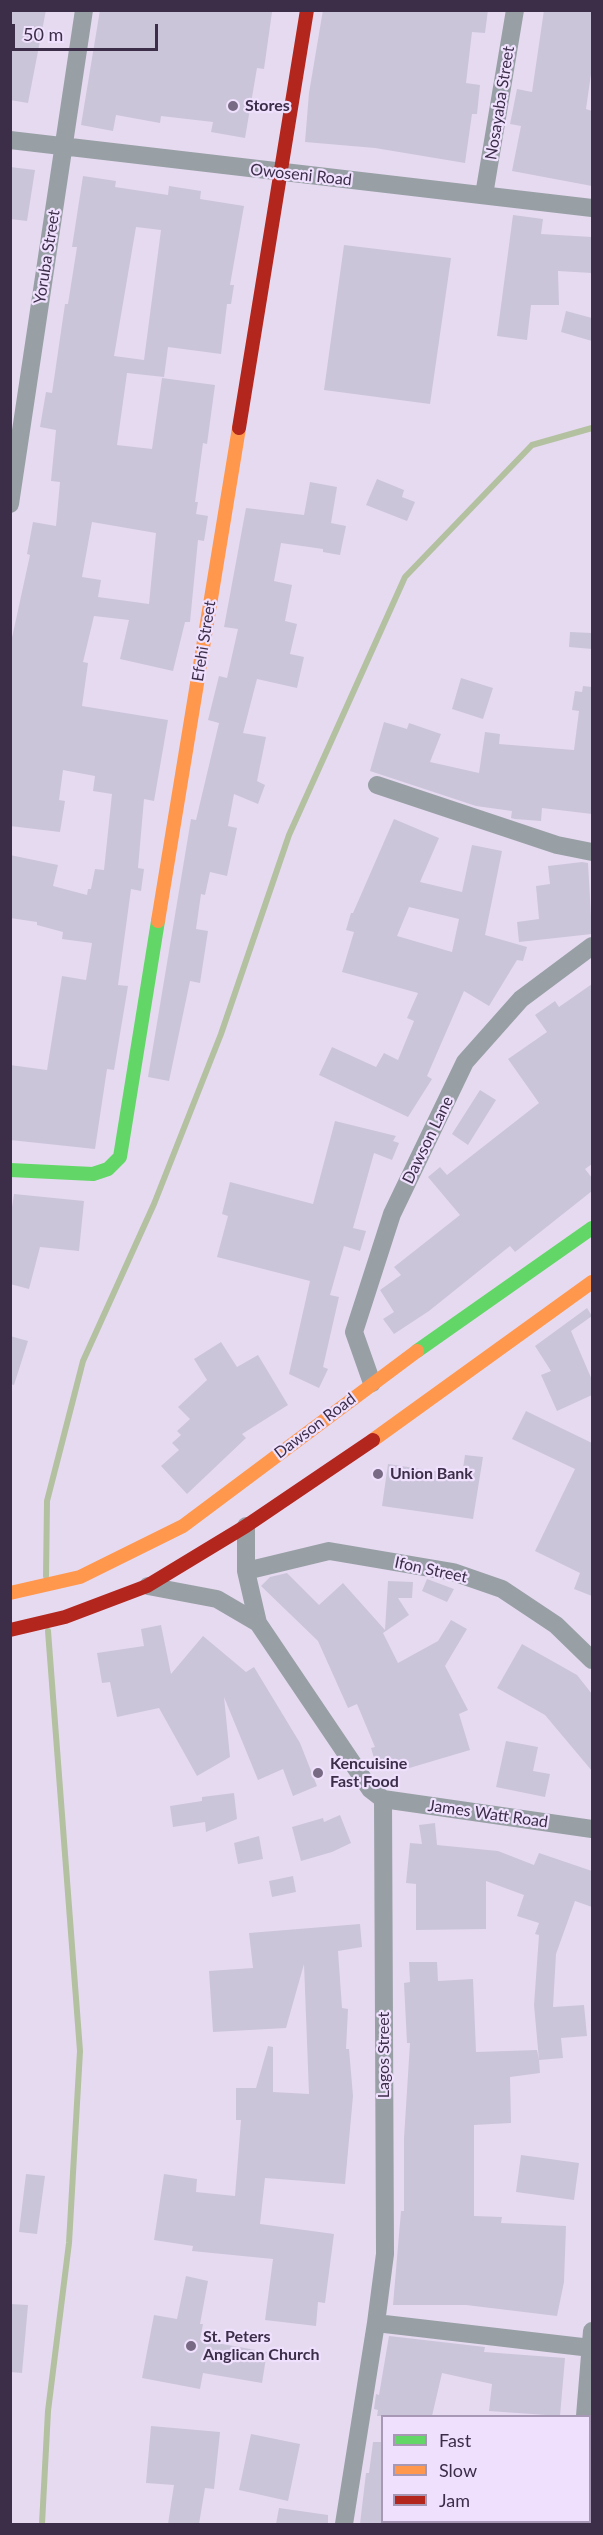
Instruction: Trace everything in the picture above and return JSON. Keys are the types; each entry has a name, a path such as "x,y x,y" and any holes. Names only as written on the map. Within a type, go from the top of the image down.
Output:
{"main road":[{"name":"Efehi Street","path":"10,1170 93,1174 108,1169 120,1157 307,10"},
{"name":"Dawson Road","path":"16,1593 80,1577 183,1526 372,1383 592,1228"},
{"path":"17,1629 65,1617 147,1586 246,1526 404,1420 592,1282"}],"street":[{"name":"Yoruba Street","path":"10,504 84,10"},
{"name":"Nosayaba Street","path":"484,195 515,10"},
{"name":"Owoseni Road","path":"10,140 592,208"},
{"path":"377,785 557,844 592,852"},
{"name":"Dawson Lane","path":"372,1383 354,1332 392,1214 465,1062 521,999 592,946"},
{"path":"246,1526 246,1571 258,1623 370,1789 383,1798"},
{"name":"Ifon Street","path":"246,1571 329,1551 453,1572 502,1589 556,1625 592,1660"},
{"path":"147,1586 217,1599 258,1623"},
{"name":"James Watt Road","path":"383,1798 592,1829"},
{"name":"Lagos Street","path":"344,2524 385,2254 383,1798"},
{"path":"376,2323 592,2339 585,2415"}],"building":[{"path":"10,10 46,10 28,103 10,100"},
{"path":"100,10 272,12 264,69 257,68 245,138 211,132 213,122 161,116 160,123 116,115 113,131 81,125"},
{"path":"323,10 488,10 485,33 472,32 466,83 480,85 477,114 472,114 465,163 375,148 305,142 309,93"},
{"path":"544,10 592,10 592,67 586,109 592,111 592,186 512,171 521,126 510,124 517,89 532,92"},
{"path":"10,167 35,170 27,221 10,219"},
{"path":"83,176 116,181 115,187 168,195 169,186 201,191 200,199 244,206 230,285 234,285 231,304 227,304 221,354 168,347 164,377 127,373 117,445 152,449 162,378 215,385 207,444 203,443 195,502 198,502 196,514 208,516 204,541 198,540 190,622 185,622 173,671 120,659 129,620 94,616 83,662 88,663 82,706 168,720 154,801 144,799 138,868 144,869 141,891 131,889 118,985 128,986 114,1070 107,1069 95,1149 10,1140 10,1065 47,1070 62,976 86,980 92,943 62,939 63,932 37,925 37,922 10,918 10,855 58,865 53,886 87,895 88,889 91,889 95,869 104,870 112,794 93,791 95,776 63,770 59,800 65,801 60,832 10,826 10,647 30,555 27,554 33,522 56,526 60,482 51,481 56,430 40,427 46,392 52,393 65,304 68,304 77,247 72,247","holes":["136,227 161,230 144,360 114,356","92,522 156,533 149,604 98,597 101,580 82,577"]},
{"path":"513,215 543,219 541,234 592,237 592,273 558,271 559,305 531,305 527,340 497,336"},
{"path":"344,245 451,258 430,404 324,390"},
{"path":"566,311 592,318 592,341 561,332"},
{"path":"377,479 404,490 402,497 415,502 407,521 366,505"},
{"path":"310,482 337,487 331,523 346,526 340,555 323,552 323,549 281,543 274,581 292,585 285,621 297,624 290,654 304,657 297,688 257,679 243,733 266,737 257,781 265,785 258,804 234,794 228,826 237,828 227,876 210,872 205,895 201,894 196,929 208,931 200,983 190,981 169,1081 148,1077 191,819 196,820 219,723 208,720 219,676 227,678 238,629 224,627 246,508 304,515"},
{"path":"570,632 592,633 592,649 569,647"},
{"path":"461,678 493,688 483,719 452,709"},
{"path":"583,686 592,687 592,814 542,808 541,821 515,819 511,818 512,811 476,806 370,771 384,722 407,729 409,723 441,734 430,762 479,773 485,732 500,734 499,744 574,750 579,711 572,710 575,691 582,692"},
{"path":"394,819 439,838 420,882 462,892 472,845 502,851 485,935 527,947 523,961 517,960 489,1006 464,991 427,1076 432,1079 408,1117 319,1075 332,1047 376,1067 384,1053 398,1060 414,1021 407,1018 418,993 342,972 354,932 346,930 351,913 353,913","holes":["409,907 459,919 452,952 397,936"]},
{"path":"588,863 592,934 519,942 517,922 539,919 536,886 550,884 548,866"},
{"path":"592,984 592,1164 585,1169 592,1178 592,1191 515,1252 510,1246 429,1311 394,1334 383,1319 394,1312 380,1290 401,1275 394,1267 460,1215 428,1177 440,1167 447,1175 539,1103 508,1059 547,1032 535,1015 555,1001 559,1007"},
{"path":"480,1090 496,1100 468,1145 452,1134"},
{"path":"335,1121 396,1136 393,1141 399,1143 392,1160 374,1153 353,1228 366,1231 360,1251 344,1246 330,1295 339,1297 323,1367 328,1369 319,1388 289,1374 310,1281 217,1257 228,1216 222,1214 230,1182 313,1204"},
{"path":"14,1194 84,1201 79,1251 40,1247 29,1289 10,1284 10,1221"},
{"path":"587,1308 592,1316 571,1331 592,1380 592,1395 557,1411 541,1375 551,1371 535,1346"},
{"path":"10,1336 28,1341 14,1385 10,1384"},
{"path":"221,1342 237,1367 258,1355 288,1405 242,1434 246,1438 187,1494 161,1466 179,1450 172,1443 181,1435 177,1431 190,1419 178,1407 207,1380 194,1359"},
{"path":"526,1411 592,1443 592,1596 574,1589 580,1573 535,1551 575,1469 512,1439"},
{"path":"465,1455 483,1457 473,1519 382,1506 388,1464 462,1475"},
{"path":"287,1573 319,1605 343,1583 385,1630 388,1581 413,1582 412,1598 398,1598 409,1615 383,1633 398,1663 438,1641 451,1620 467,1629 445,1666 468,1710 459,1714 470,1750 406,1769 404,1764 378,1771 371,1748 375,1747 357,1704 348,1708 318,1641 261,1586 270,1577"},
{"path":"427,1579 454,1589 447,1602 422,1591"},
{"path":"161,1625 171,1674 203,1636 246,1672 254,1667 300,1743 317,1786 293,1796 283,1769 258,1780 224,1697 230,1757 197,1776 159,1708 117,1717 110,1682 102,1683 97,1653 144,1646 141,1629"},
{"path":"522,1644 577,1675 592,1694 592,1771 545,1715 497,1688"},
{"path":"506,1741 538,1747 533,1771 550,1774 545,1797 496,1787"},
{"path":"234,1793 237,1819 206,1832 205,1822 173,1827 170,1806 202,1801 202,1797"},
{"path":"340,1815 351,1843 332,1852 301,1861 292,1827 323,1818 324,1822"},
{"path":"435,1823 437,1845 498,1851 534,1865 539,1853 592,1871 592,1907 575,1901 556,1954 553,2007 584,2005 587,2036 561,2038 563,2058 539,2060 534,2005 539,1935 535,1934 539,1923 517,1916 524,1895 486,1881 486,1929 416,1930 416,1884 406,1883 410,1843 422,1844 419,1825"},
{"path":"259,1836 263,1859 238,1864 234,1843"},
{"path":"293,1876 296,1892 272,1897 269,1881"},
{"path":"360,1924 362,1947 338,1951 342,2008 348,2009 346,2049 349,2049 353,2096 345,2184 265,2178 260,2224 334,2234 325,2303 318,2302 316,2326 265,2320 273,2259 192,2251 193,2246 154,2240 164,2174 197,2179 196,2192 235,2196 241,2120 236,2120 236,2088 256,2088 268,2046 273,2047 273,2092 309,2094 304,1964 286,2028 213,2032 209,1971 253,1968 249,1933"},
{"path":"409,1962 437,1962 438,1981 473,1979 476,2052 537,2050 540,2073 510,2077 511,2123 474,2125 474,2216 502,2217 501,2223 566,2226 564,2282 557,2316 466,2305 393,2305 401,2211 404,2211 404,2138 410,2043 407,2043 404,1983 410,1982"},
{"path":"521,2155 579,2163 574,2200 516,2192"},
{"path":"26,2174 45,2176 37,2234 19,2232"},
{"name":"St. Peters Anglican Church","path":"186,2276 208,2281 200,2324 203,2324 200,2340 267,2352 262,2383 203,2373 200,2389 142,2378 154,2315 177,2319"},
{"path":"10,2304 28,2305 22,2373 10,2372"},
{"path":"389,2336 485,2347 484,2352 565,2358 560,2415 489,2411 492,2384 442,2373 432,2415 377,2416 378,2410 374,2409 376,2394 379,2395"},
{"path":"151,2426 220,2432 214,2489 205,2488 199,2524 168,2524 174,2485 146,2483"},
{"path":"251,2434 300,2444 288,2501 239,2490"},
{"path":"373,2442 381,2442 382,2524 360,2524 366,2473 369,2473"},
{"path":"279,2508 328,2515 328,2524 276,2524"}],"waterway":[{"path":"46,1576 47,1501 83,1361 154,1204 221,1034 289,835 405,577 532,445 592,428"},
{"path":"42,2524 48,2411 69,2243 80,2051 48,1631"}],"traffic: fast":[{"path":"10,1170 93,1174 108,1169 120,1157 158,921"},
{"path":"417,1351 592,1228"}],"traffic: slow":[{"path":"158,921 239,428"},
{"path":"373,1440 592,1282"},
{"path":"10,1593 80,1577 183,1526 417,1351"}],"traffic: jam":[{"path":"239,428 307,10"},
{"path":"10,1630 65,1617 147,1586 246,1526 373,1440"}],"place":[{"name":"Stores","path":"233,106"},
{"name":"Union Bank","path":"378,1474"},
{"name":"Kencuisine Fast Food","path":"318,1773"},
{"name":"St. Peters Anglican Church","path":"191,2346"}]}
